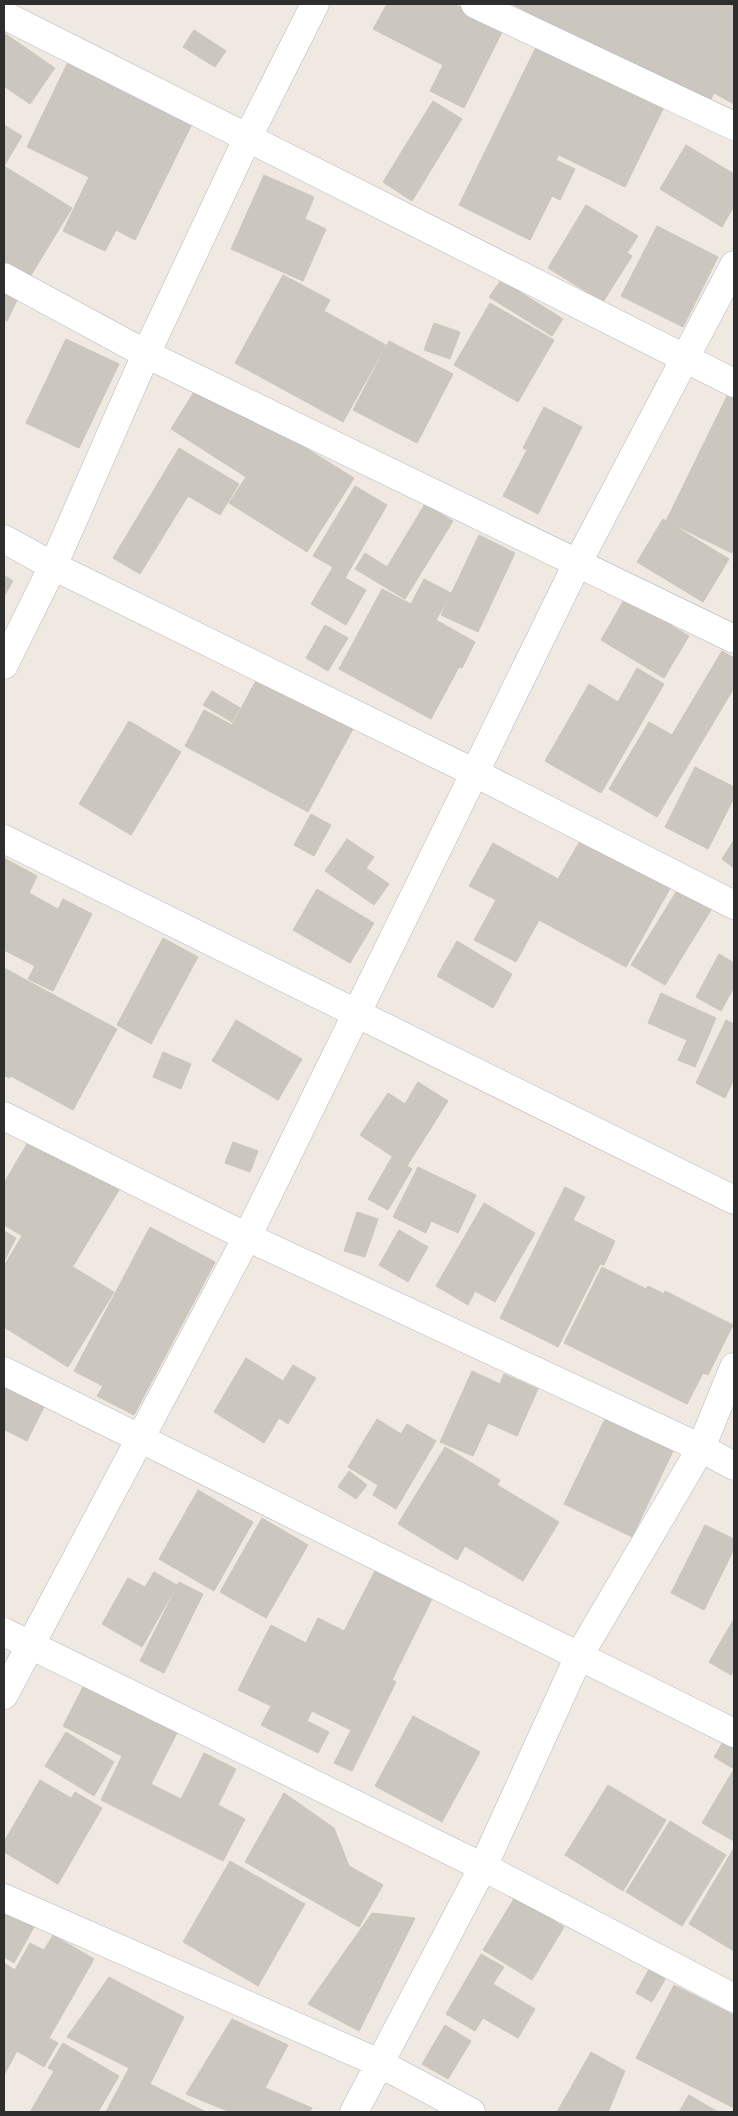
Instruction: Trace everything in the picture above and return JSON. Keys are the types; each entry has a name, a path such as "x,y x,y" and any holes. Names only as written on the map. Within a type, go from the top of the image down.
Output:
{"street":[{"path":"4,664 53,566 146,354 247,139 315,4"},
{"path":"475,4 734,126"},
{"path":"4,15 734,383"},
{"path":"4,1695 247,1236 358,1014 577,564 734,265"},
{"path":"4,277 146,354 734,639"},
{"path":"4,539 53,566 474,774 734,906"},
{"path":"4,839 734,1200"},
{"path":"4,1116 247,1236 701,1448 734,1466"},
{"path":"354,2112 483,1867 579,1656 701,1448 734,1367"},
{"path":"4,1371 734,1733"},
{"path":"4,1632 483,1867 734,1998"},
{"path":"4,1898 379,2063 471,2112"}],"building":[{"path":"387,4 453,4 505,26 464,108 430,91 443,65 373,29"},
{"path":"512,4 734,4 734,104 714,93 708,105"},
{"path":"194,30 226,51 215,67 183,47"},
{"path":"4,33 55,68 30,104 5,87 4,90"},
{"path":"537,45 664,107 625,187 559,155 556,160 575,169 560,200 552,196 530,240 459,205"},
{"path":"68,62 194,120 135,240 116,230 105,251 63,231 89,177 27,147"},
{"path":"433,101 462,119 412,201 383,182"},
{"path":"4,125 22,136 4,166"},
{"path":"686,145 734,174 734,206 722,227 660,189"},
{"path":"4,166 72,208 28,280 4,265"},
{"path":"264,175 314,197 305,219 326,229 303,281 231,249"},
{"path":"586,205 638,236 627,253 632,256 603,302 548,268"},
{"path":"657,226 718,257 683,327 621,296"},
{"path":"283,275 330,300 324,311 386,345 343,422 235,363"},
{"path":"501,280 563,319 552,336 489,297"},
{"path":"4,292 18,298 7,321 4,320"},
{"path":"490,303 554,340 518,402 454,365"},
{"path":"434,323 460,332 450,359 424,350"},
{"path":"66,339 119,364 79,448 26,423"},
{"path":"389,341 453,374 417,443 353,410"},
{"path":"200,382 354,478 307,552 229,503 246,477 171,429"},
{"path":"729,392 734,394 734,548 732,553 666,521"},
{"path":"544,407 582,427 538,514 503,496 527,450 523,448"},
{"path":"179,448 239,484 220,515 188,496 140,574 113,558"},
{"path":"355,486 387,505 345,578 366,590 346,625 311,604 333,567 313,556"},
{"path":"425,504 453,521 405,599 355,569 365,553 387,567"},
{"path":"663,519 729,559 703,602 637,562"},
{"path":"479,535 515,553 478,632 441,615"},
{"path":"4,575 13,581 4,596"},
{"path":"424,579 451,593 436,620 475,642 462,668 459,667 431,719 339,669 382,589 411,604"},
{"path":"625,598 689,636 664,678 601,640"},
{"path":"325,625 348,638 328,671 306,658"},
{"path":"722,651 734,658 734,688 657,817 609,789 649,722 672,735"},
{"path":"637,668 664,684 601,793 545,761 589,684 618,702"},
{"path":"258,677 354,727 308,812 185,746 204,710 232,725"},
{"path":"212,691 240,708 232,722 203,705"},
{"path":"129,721 181,752 131,835 79,804"},
{"path":"695,767 734,787 734,798 708,849 665,827"},
{"path":"311,814 331,825 314,856 294,845"},
{"path":"584,834 673,883 626,967 539,920 516,962 474,940 496,900 469,886 493,843 558,879"},
{"path":"347,839 374,857 366,868 389,884 374,905 325,871"},
{"path":"734,840 734,868 722,859"},
{"path":"4,858 37,876 29,893 58,909 63,899 92,914 53,991 28,979 35,966 4,950"},
{"path":"681,884 714,905 665,985 631,965"},
{"path":"317,889 374,923 350,963 293,930"},
{"path":"163,938 198,957 151,1044 117,1025"},
{"path":"457,941 512,974 493,1008 437,976"},
{"path":"719,954 734,963 734,987 721,1011 696,997"},
{"path":"4,968 117,1029 73,1110 11,1076 9,1078 4,1075"},
{"path":"661,993 716,1018 695,1067 678,1060 687,1040 648,1023"},
{"path":"236,1020 302,1059 278,1100 212,1061"},
{"path":"726,1020 734,1024 734,1079 725,1098 696,1083"},
{"path":"163,1052 191,1064 181,1089 153,1077"},
{"path":"418,1082 448,1101 407,1166 360,1135 388,1093 405,1104"},
{"path":"31,1137 119,1190 73,1266 4,1225 4,1183"},
{"path":"233,1142 258,1151 250,1172 225,1163"},
{"path":"392,1157 412,1169 388,1210 368,1199"},
{"path":"418,1167 476,1195 458,1233 431,1221 426,1233 393,1217"},
{"path":"565,1187 585,1197 573,1220 615,1241 604,1265 600,1264 558,1347 500,1318"},
{"path":"484,1203 535,1233 495,1302 475,1291 468,1305 436,1286"},
{"path":"357,1212 378,1219 365,1257 344,1251"},
{"path":"150,1227 215,1262 134,1415 97,1396 103,1386 74,1371"},
{"path":"399,1230 428,1247 408,1282 379,1265"},
{"path":"4,1231 16,1238 4,1261"},
{"path":"22,1236 114,1292 68,1367 4,1327 4,1266"},
{"path":"602,1267 646,1289 648,1286 664,1294 665,1291 733,1325 708,1375 703,1373 687,1404 564,1343"},
{"path":"246,1358 283,1381 293,1365 316,1378 288,1424 279,1418 264,1443 214,1412"},
{"path":"472,1371 500,1384 504,1374 538,1389 517,1436 488,1423 473,1456 440,1442"},
{"path":"4,1387 44,1407 27,1441 4,1431"},
{"path":"607,1415 675,1447 632,1537 564,1504"},
{"path":"377,1419 401,1434 407,1424 436,1441 396,1509 373,1495 378,1485 348,1467"},
{"path":"445,1447 500,1480 497,1485 559,1522 523,1581 465,1546 457,1560 398,1524"},
{"path":"349,1471 367,1485 356,1499 338,1487"},
{"path":"198,1490 253,1522 214,1591 159,1559"},
{"path":"262,1518 308,1545 266,1618 220,1592"},
{"path":"705,1525 734,1539 734,1549 704,1610 671,1593"},
{"path":"377,1567 434,1595 392,1680 396,1682 352,1771 334,1763 351,1730 312,1711 307,1721 329,1732 318,1753 261,1725 271,1706 238,1690 271,1625 306,1643 318,1618 344,1631"},
{"path":"154,1572 177,1585 142,1647 102,1624 128,1578 145,1587"},
{"path":"179,1582 203,1594 164,1673 140,1661"},
{"path":"734,1619 734,1670 731,1675 709,1662"},
{"path":"86,1681 180,1727 151,1784 181,1799 204,1753 236,1769 218,1805 245,1819 223,1861 101,1800 122,1756 63,1726"},
{"path":"413,1716 480,1752 442,1822 375,1786"},
{"path":"66,1732 114,1762 94,1796 45,1766"},
{"path":"727,1735 734,1739 734,1769 714,1757"},
{"path":"734,1769 734,1841 702,1823"},
{"path":"40,1780 71,1798 75,1792 102,1808 58,1884 4,1852 4,1842"},
{"path":"608,1785 666,1820 623,1891 565,1855"},
{"path":"284,1793 334,1828 349,1866 383,1885 359,1927 245,1862"},
{"path":"670,1821 726,1855 682,1926 626,1892"},
{"path":"734,1848 734,1951 689,1924"},
{"path":"230,1861 305,1904 258,1986 183,1942"},
{"path":"515,1897 564,1927 532,1980 483,1950"},
{"path":"4,1911 34,1927 14,1963 4,1957"},
{"path":"372,1913 415,1918 359,2031 308,2004"},
{"path":"53,1935 94,1959 49,2038 58,2043 44,2067 17,2051 4,2075 4,1963 15,1970 30,1943 44,1950"},
{"path":"481,1954 504,1967 493,1984 535,2009 518,2038 483,2018 475,2031 446,2014"},
{"path":"650,1967 667,1976 652,2002 636,1993"},
{"path":"109,1977 184,2017 150,2084 206,2112 106,2112 129,2068 67,2037"},
{"path":"674,1985 734,2015 734,2108 636,2058"},
{"path":"232,2019 288,2045 265,2088 312,2108 309,2112 230,2112 186,2094"},
{"path":"445,2025 471,2041 448,2079 422,2064"},
{"path":"63,2043 119,2076 98,2112 30,2112 54,2071 48,2068"},
{"path":"591,2052 625,2071 608,2112 557,2112"},
{"path":"689,2095 718,2112 679,2112"}]}
